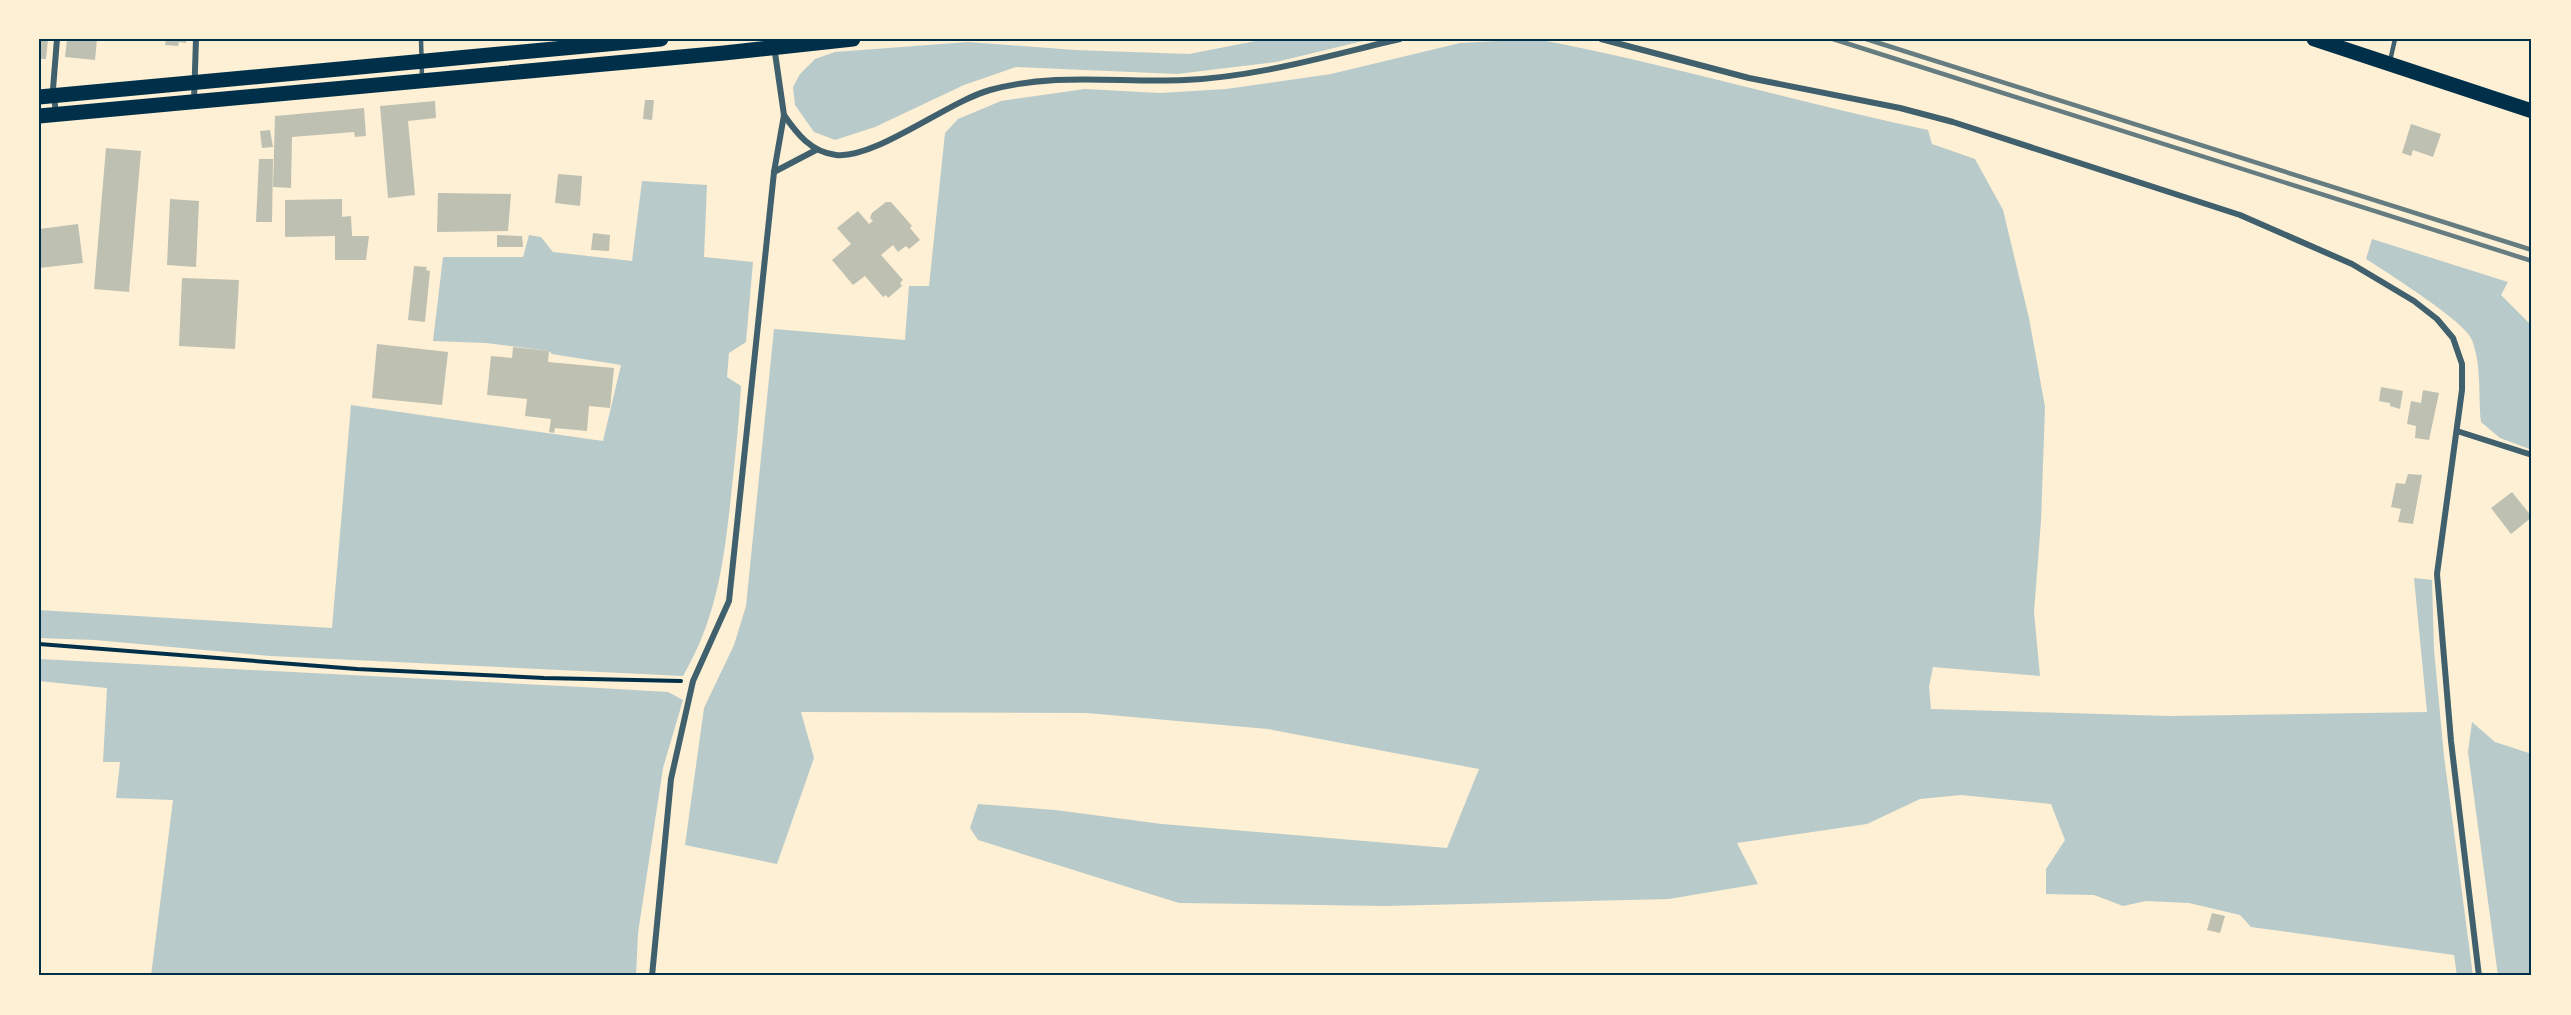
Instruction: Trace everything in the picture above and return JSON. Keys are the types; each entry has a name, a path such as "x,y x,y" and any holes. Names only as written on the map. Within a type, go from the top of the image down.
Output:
{"main road":[{"path":"46,96 661,39"},
{"path":"39,116 579,66 773,43 853,39"},
{"path":"2314,39 2532,111"}],"street":[{"path":"56,114 46,96 57,39"},
{"path":"194,101 196,39"},
{"path":"784,115 797,134 816,150 837,155 870,149 989,90 1049,79 1185,80 1236,76 1400,39"},
{"path":"1601,39 1749,78 1900,108 1953,122 2240,214 2352,264 2414,301 2437,319 2453,338 2462,364 2462,390 2437,574 2451,741 2479,976"},
{"path":"652,976 671,779 693,681 729,601 774,172 784,115 773,43"},
{"path":"774,172 816,150"},
{"path":"2457,431 2532,455"}],"lane":[{"path":"421,39 422,81"},
{"path":"2389,64 2395,39"},
{"path":"579,46 579,66"}],"path":[{"path":"39,644 357,669 644,682 693,681"}],"shaded area":[{"path":"1266,39 1371,39 1276,62 1177,74 1016,67 964,85 875,127 835,140 814,132 795,105 793,87 800,74 815,59 835,52 968,42 1075,50 1189,54"},
{"path":"1536,39 1635,60 1928,130 1932,144 1975,159 2003,210 2029,318 2045,407 2041,521 2034,612 2040,676 1933,667 1929,687 1931,709 2169,716 2427,712 2414,578 2432,580 2434,650 2444,756 2473,976 2457,976 2454,955 2251,927 2240,915 2189,903 2146,901 2123,906 2094,895 2046,894 2046,869 2065,840 2051,804 1961,795 1920,799 1867,824 1737,843 1758,884 1669,899 1385,906 1179,903 978,840 970,828 978,804 1055,810 1162,824 1447,848 1479,769 1268,729 1087,713 801,712 814,758 777,864 685,845 704,708 734,645 746,606 774,329 905,340 909,286 929,286 945,133 958,119 1001,101 1085,89 1160,93 1226,89 1331,74 1460,43"},
{"path":"642,181 707,185 704,257 753,262 746,342 729,353 727,377 741,386 722,566 704,633 683,676 270,656 95,640 39,638 39,610 332,628 351,405 603,441 621,365 552,354 549,351 486,343 433,341 443,257 523,257 529,235 541,237 553,252 632,261"},
{"path":"2372,239 2508,282 2501,295 2532,326 2532,450 2500,438 2481,422 2478,370 2472,340 2467,332 2441,310 2366,259"},
{"path":"39,659 668,692 683,700 663,768 638,933 636,976 151,976 173,800 116,798 120,762 103,762 107,688 39,681"},
{"path":"2472,722 2495,742 2532,754 2532,976 2498,976 2468,752"}],"building":[{"path":"39,39 48,39 46,59 39,59"},
{"path":"67,39 97,39 95,60 65,57"},
{"path":"166,39 186,39 186,43 179,42 178,46 165,45"},
{"path":"645,100 654,100 652,120 643,119"},
{"path":"435,101 436,118 408,121 415,195 388,198 380,106"},
{"path":"364,108 366,136 355,137 354,132 292,137 291,188 273,187 275,116"},
{"path":"2411,124 2441,134 2433,157 2413,150 2411,156 2402,153"},
{"path":"270,130 273,147 262,148 260,131"},
{"path":"106,148 141,151 129,292 94,289"},
{"path":"259,159 273,159 272,222 256,222"},
{"path":"558,174 582,176 580,206 555,203"},
{"path":"438,193 511,194 508,231 437,232"},
{"path":"170,199 199,201 196,267 167,265"},
{"path":"342,199 342,217 351,216 352,236 369,236 366,260 335,260 335,236 285,237 285,200"},
{"path":"886,202 891,202 912,226 910,228 920,240 909,249 906,246 898,252 893,245 881,255 903,280 900,283 902,286 888,298 886,295 883,297 865,276 853,285 832,260 851,244 837,228 858,211 869,224 873,221 870,218 872,213"},
{"path":"78,224 83,263 39,268 39,229"},
{"path":"593,233 610,235 609,251 591,250"},
{"path":"497,235 522,236 523,247 497,247"},
{"path":"414,266 427,267 426,270 430,271 425,322 408,320"},
{"path":"182,278 239,280 235,349 179,346"},
{"path":"377,344 448,352 442,405 372,398"},
{"path":"513,347 549,351 548,362 614,368 610,408 589,406 587,431 555,428 554,433 549,432 551,419 525,416 527,399 487,395 491,356 512,358"},
{"path":"2381,387 2403,391 2400,409 2390,406 2390,403 2379,401"},
{"path":"2423,390 2439,393 2429,440 2415,438 2416,426 2407,424 2411,401 2421,403"},
{"path":"2408,474 2422,475 2413,524 2398,522 2401,509 2391,507 2396,483 2405,484"},
{"path":"2512,492 2532,517 2511,534 2491,508"},
{"path":"2212,913 2225,916 2220,933 2207,930"}],"railway":[{"path":"1833,39 2532,261"},
{"path":"1866,39 2532,250"}]}
